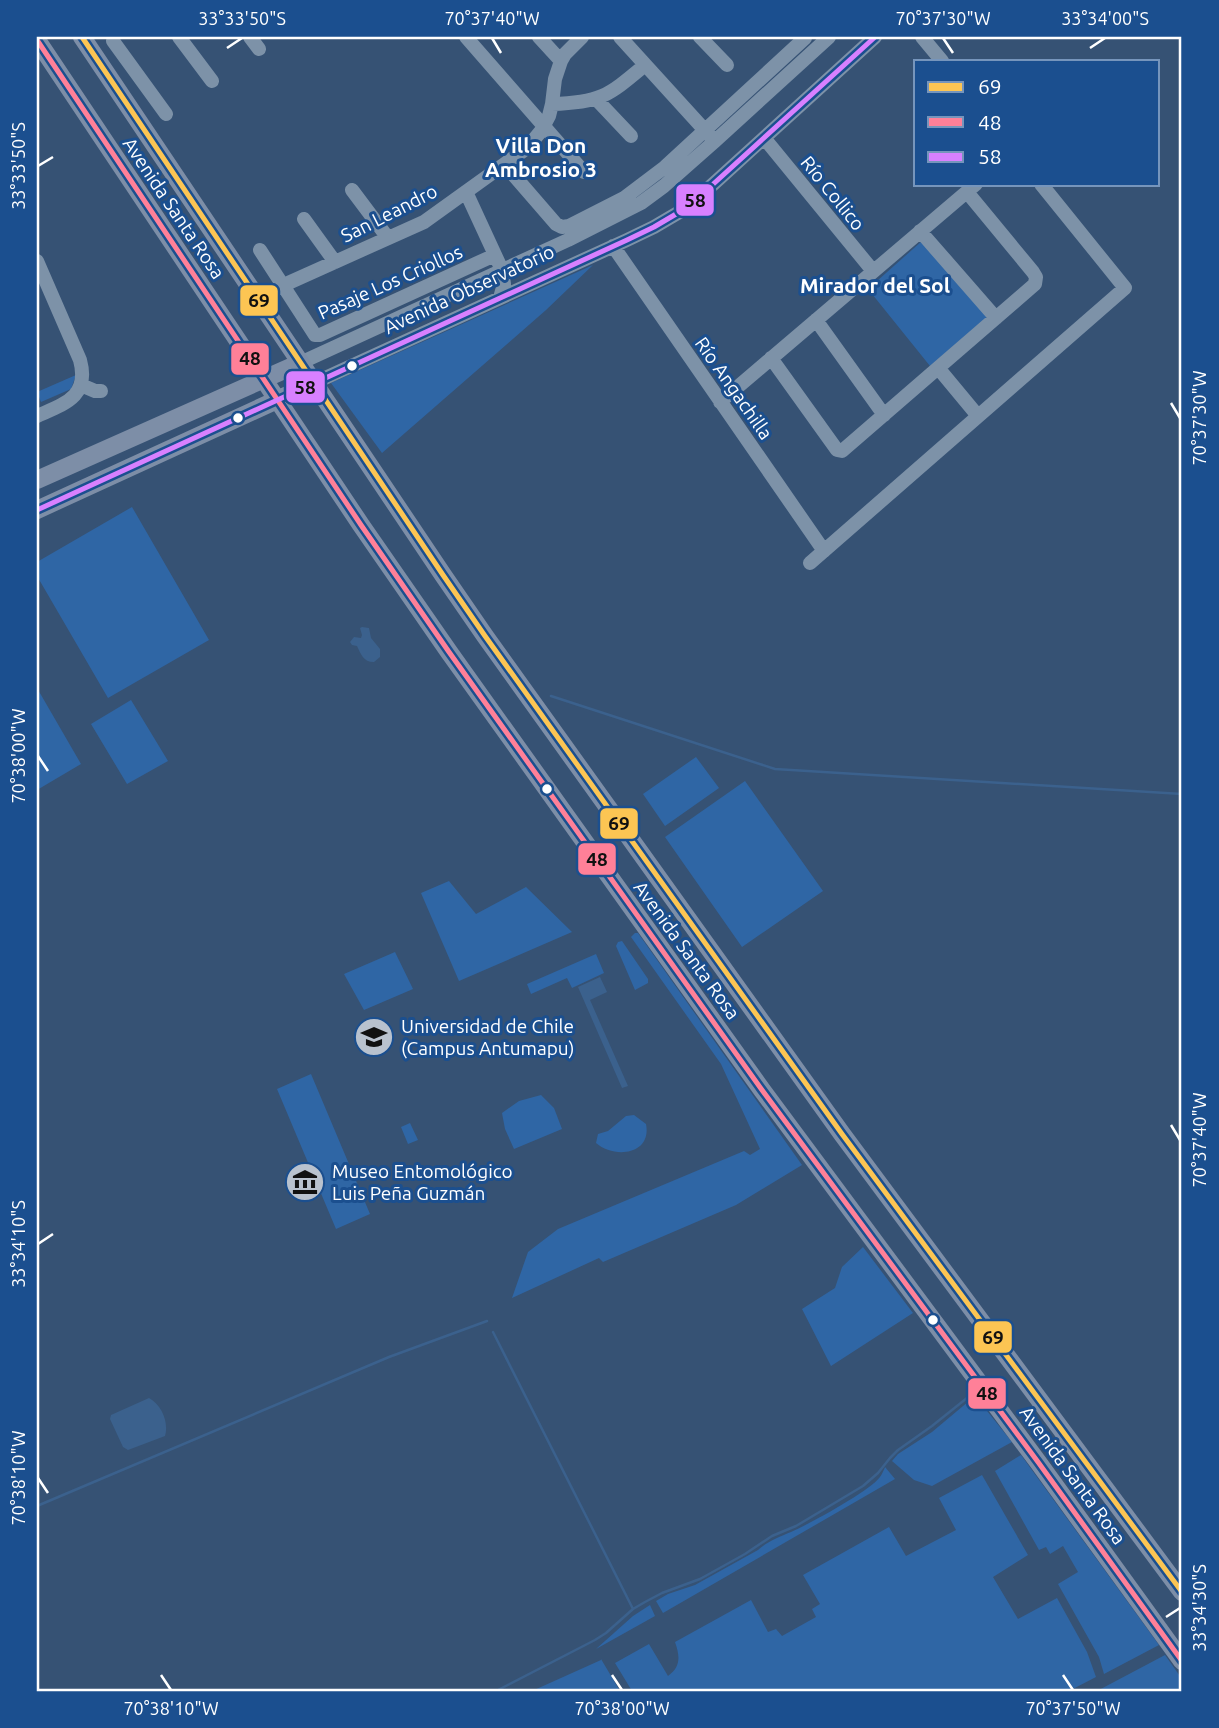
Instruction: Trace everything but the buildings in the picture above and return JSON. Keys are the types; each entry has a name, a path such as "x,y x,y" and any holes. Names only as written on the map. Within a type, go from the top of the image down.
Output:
{"main road":[{"name":"Avenida Santa Rosa","path":"82,37 443,575 877,1182 1182,1592"},
{"name":"Avenida Santa Rosa","path":"37,40 402,586 769,1099 1182,1661"},
{"name":"Avenida Observatorio","path":"37,480 300,363"},
{"name":"Avenida Observatorio","path":"37,510 314,383"},
{"path":"163,425 164,438 172,447"}],"street":[{"path":"179,37 212,81"},
{"path":"250,37 259,49"},
{"path":"466,37 584,172"},
{"path":"539,37 561,61"},
{"name":"San Leandro","path":"257,297 424,222 505,165 531,144 545,126 561,61 582,37"},
{"path":"620,37 710,136"},
{"path":"700,37 727,65"},
{"name":"Avenida Observatorio","path":"300,363 568,240 640,204 664,186 710,136 828,37"},
{"name":"Avenida Observatorio","path":"314,383 654,227 688,207 875,37"},
{"path":"922,37 941,60"},
{"path":"505,165 556,224 569,226 624,198 710,136 805,38"},
{"path":"94,54 116,39 166,114"},
{"path":"552,104 596,99 612,92 645,65"},
{"path":"596,99 631,136"},
{"name":"Río Collico","path":"764,138 873,271"},
{"path":"810,563 1125,288 1043,186"},
{"path":"720,402 771,358 873,271 971,188 1035,277 1035,284 842,451 836,450 771,358"},
{"path":"352,190 388,238"},
{"path":"466,192 502,270 504,283 500,298"},
{"path":"304,219 335,262"},
{"path":"920,231 996,318"},
{"name":"Río Angachilla","path":"613,246 824,551"},
{"path":"260,250 283,285"},
{"name":"Pasaje Los Criollos","path":"283,285 311,331 320,335 495,255"},
{"path":"37,261 82,373 81,386 69,400 38,410"},
{"path":"816,320 884,415"},
{"path":"380,327 381,337 390,348"},
{"path":"939,369 978,416"},
{"path":"81,386 101,391"}],"shaded area":[{"path":"922,241 987,317 930,366 868,289"},
{"path":"593,265 546,310 382,453 331,383"},
{"path":"76,375 71,389 41,402 37,392"},
{"path":"132,507 209,640 108,698 37,576 37,562"},
{"path":"362,627 369,628 371,638 380,649 380,657 374,662 365,659 357,646 350,642 354,637 361,638"},
{"path":"37,688 81,764 37,790"},
{"path":"131,700 168,761 127,784 91,724"},
{"path":"696,757 719,788 665,826 643,794"},
{"path":"745,781 823,891 742,947 665,837"},
{"path":"449,881 476,914 526,887 572,932 459,981 421,893"},
{"path":"638,933 802,1165 736,1205 603,1262 599,1258 512,1298 528,1252 558,1229 744,1151 750,1155 760,1149 721,1064 631,937"},
{"path":"622,941 648,979 648,983 635,990 616,946"},
{"path":"395,952 413,989 364,1010 344,974"},
{"path":"596,954 604,973 572,988 567,978 531,994 527,984"},
{"path":"600,977 607,992 590,1000 628,1086 622,1088 578,987"},
{"path":"311,1074 370,1214 336,1229 277,1089"},
{"path":"541,1095 554,1108 562,1129 514,1149 505,1129 502,1113 519,1101"},
{"path":"634,1115 646,1124 646,1134 638,1148 612,1151 596,1143 598,1134 608,1131 626,1116"},
{"path":"410,1123 418,1140 408,1144 401,1127"},
{"path":"863,1247 913,1313 831,1366 802,1309 835,1288 842,1267"},
{"path":"975,1396 1012,1442 932,1486 914,1480 892,1461 898,1454 932,1432"},
{"path":"149,1398 158,1405 163,1415 165,1436 128,1450 123,1447 110,1419 111,1415"},
{"path":"1021,1455 1159,1645 1104,1674 1099,1657 1058,1584 1078,1572 1063,1546 1050,1554 1046,1547 1039,1550 995,1471"},
{"path":"885,1467 895,1479 663,1613 656,1601 695,1585 838,1507 874,1483"},
{"path":"982,1475 1028,1555 993,1577 1018,1619 1057,1598 1087,1652 1096,1677 1069,1691 632,1691 615,1663 649,1644 668,1676 678,1661 675,1642 751,1600 768,1632 776,1629 782,1636 816,1617 812,1609 820,1604 803,1575 889,1527 906,1556 956,1530 939,1498"},
{"path":"650,1605 655,1616 596,1649 633,1616"},
{"path":"1165,1655 1182,1679 1182,1691 1097,1691"},
{"path":"601,1660 620,1691 532,1691"}],"waterway":[{"path":"551,696 775,769 1182,794"},
{"path":"37,1506 389,1357 487,1321"},
{"path":"493,1332 633,1609"},
{"path":"496,1691 595,1640 645,1602 700,1579 863,1486 898,1450 972,1394"}],"transit line":[{"name":"69","path":"82,37 485,636 842,1134 1182,1592"},
{"name":"58","path":"37,510 654,227 688,207 875,37"},
{"name":"48","path":"37,40 449,652 762,1090 1182,1661"}],"place":[{"name":"Universidad de Chile (Campus Antumapu)","path":"374,1037"},
{"name":"Museo Entomológico Luis Peña Guzmán","path":"305,1182"}],"district":[{"name":"Villa Don Ambrosio 3","path":"541,158"},
{"name":"Mirador del Sol","path":"875,286"}]}
